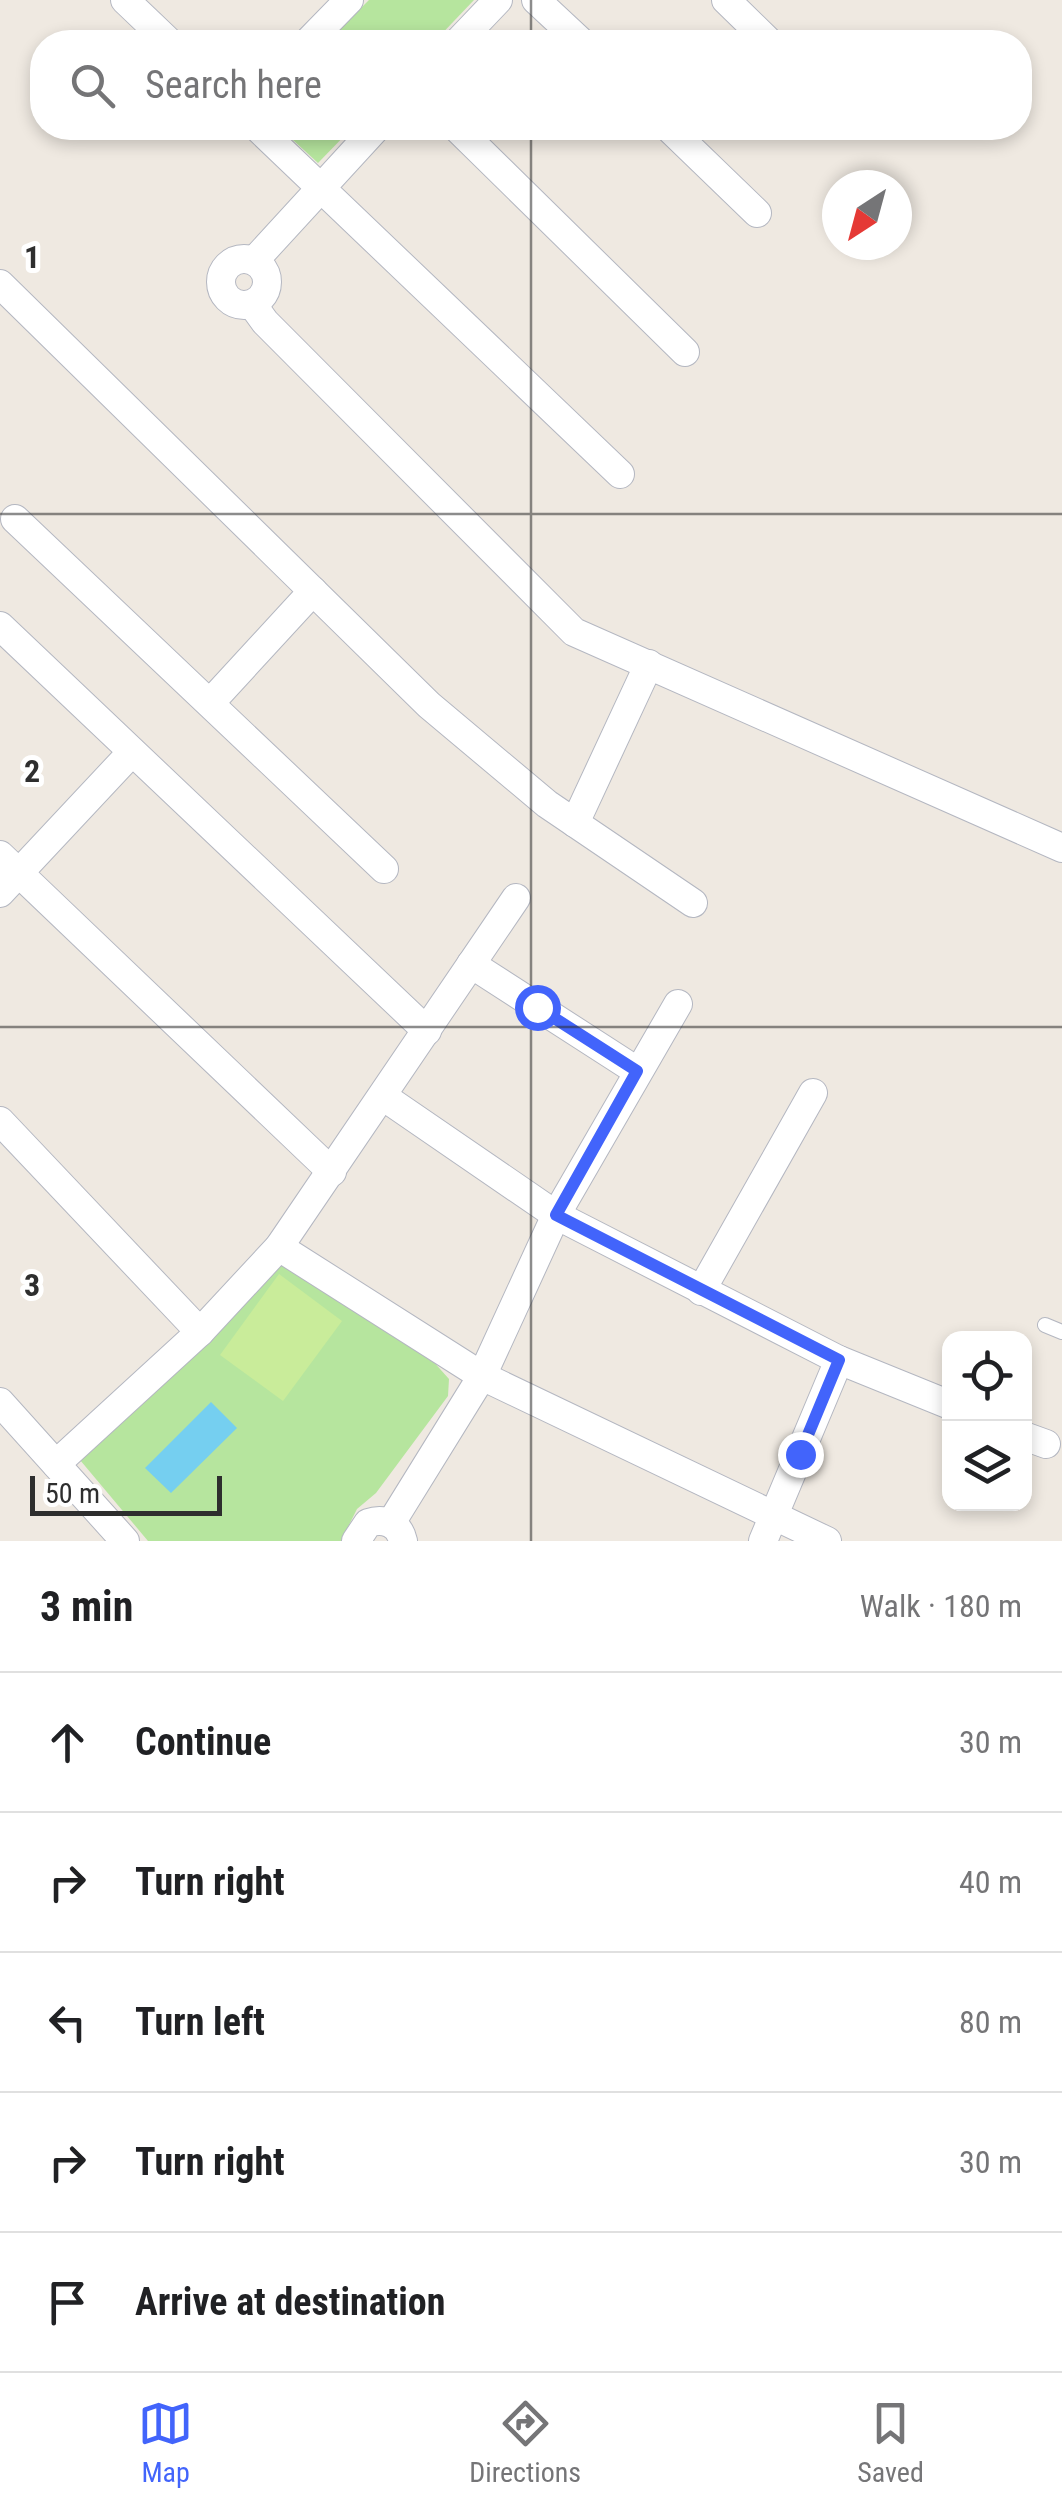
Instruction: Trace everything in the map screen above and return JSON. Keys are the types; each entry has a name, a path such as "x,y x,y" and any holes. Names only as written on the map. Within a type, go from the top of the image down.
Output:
{"street":[{"path":"124,0 156,30"},
{"path":"469,30 498,0"},
{"path":"536,0 567,30"},
{"path":"726,0 757,30"},
{"path":"317,30 338,4"},
{"path":"271,140 620,474"},
{"path":"365,140 254,261 232,262 221,282 230,301 252,304 265,322 433,494 574,632 1062,848"},
{"path":"469,140 685,352"},
{"path":"682,140 758,213"},
{"path":"252,304 264,294 267,279 254,261"},
{"path":"0,284 428,705 575,823 694,903"},
{"path":"16,518 384,869"},
{"path":"210,703 312,591"},
{"path":"0,626 427,1031"},
{"path":"575,823 649,664"},
{"path":"132,752 7,874 332,1172"},
{"path":"56,1464 200,1332 279,1247 516,898"},
{"path":"471,964 637,1071"},
{"path":"356,1541 368,1523 397,1532 482,1376 556,1215 678,1004"},
{"path":"701,1292 813,1094"},
{"path":"384,1097 556,1215 839,1360 942,1402"},
{"path":"0,1122 200,1332"},
{"path":"279,1247 482,1376 768,1529 827,1541"},
{"path":"768,1529 839,1360"},
{"path":"0,1402 125,1541"}],"lane":[{"path":"1045,1325 1062,1332"}],"green space":[{"path":"369,0 474,0 445,30 339,30"},
{"path":"293,140 340,140 318,163"},
{"path":"289,1264 432,1360 449,1379 448,1396 376,1493 357,1509 341,1541 148,1541 80,1460 272,1267"},
{"path":"279,1274 342,1321 283,1401 220,1355"}],"water":[{"path":"211,1402 237,1428 171,1493 145,1468"}],"route":[{"path":"537,1007 637,1071 556,1215 839,1360 800,1454"}]}
